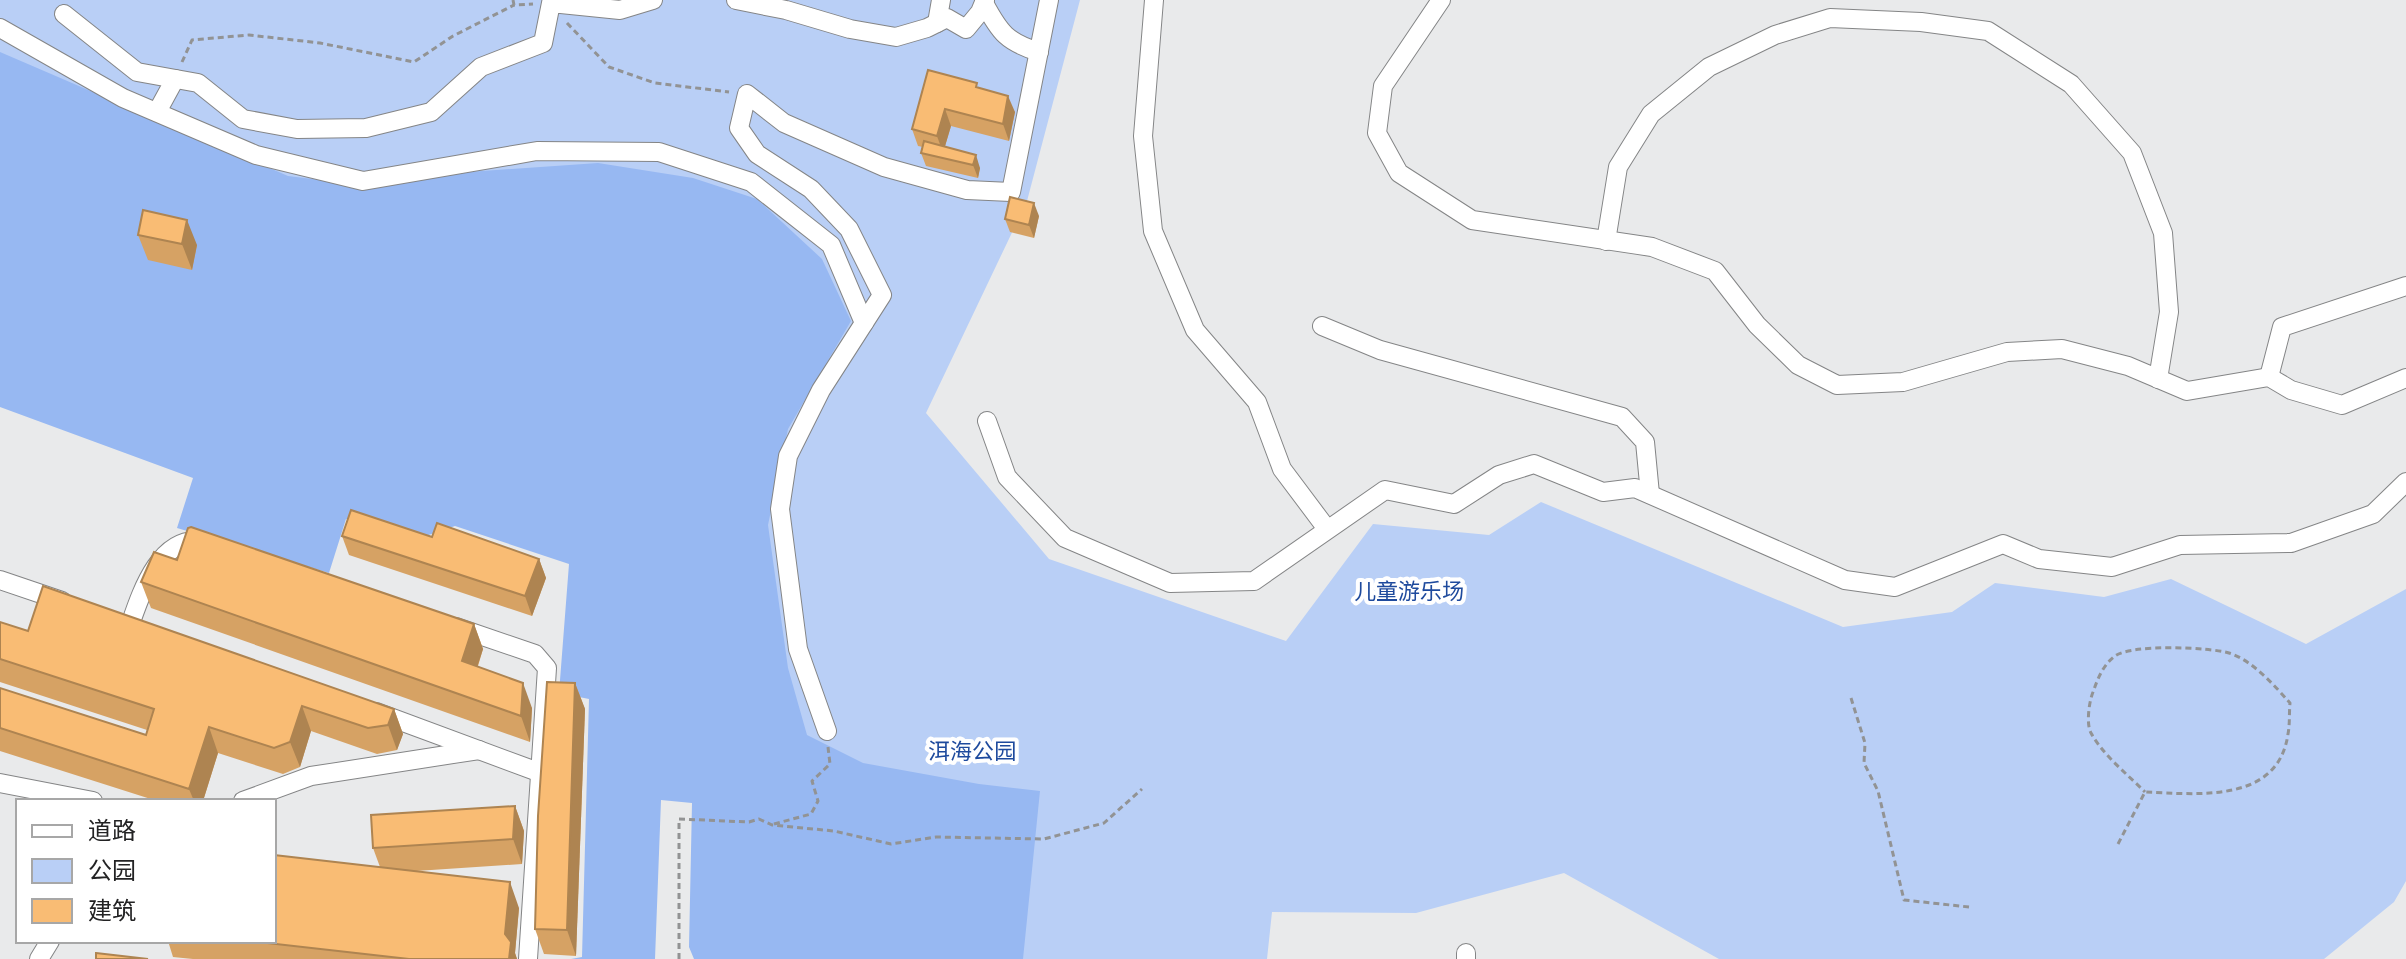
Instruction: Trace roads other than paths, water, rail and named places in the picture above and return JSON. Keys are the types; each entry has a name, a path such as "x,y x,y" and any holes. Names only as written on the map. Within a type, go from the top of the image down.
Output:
{"street":[{"path":"64,14 137,72 198,83 243,119 297,129 366,128 431,112 481,67 543,43 551,3 620,10 653,0"},
{"path":"736,0 786,10 850,29 896,37 947,18 966,29 985,2"},
{"path":"937,23 941,0"},
{"path":"827,731 798,649 780,509 788,456 821,390 882,295 849,229 811,189 757,154 739,128 747,94 784,123 884,167 967,190 1011,192 1049,0"},
{"path":"1154,0 1143,136 1153,231 1195,330 1257,402 1282,469 1327,529"},
{"path":"1441,0 1383,86 1377,133 1399,173 1472,220 1652,247 1715,271 1757,325 1798,365 1837,385 1903,382 2007,352 2062,349 2128,366 2187,391 2269,377 2291,390 2342,405 2406,378"},
{"path":"985,2 998,29 1016,45 1039,52"},
{"path":"1606,241 1618,167 1651,114 1709,67 1775,35 1830,18 1921,22 1988,31 2071,84 2132,153 2163,233 2169,312 2158,379"},
{"path":"0,28 123,98 256,155 363,181 537,151 659,152 751,182 831,245 864,323"},
{"path":"157,112 175,79"},
{"path":"2269,377 2282,327 2406,286"},
{"path":"1322,326 1380,350 1622,417 1645,442 1650,494"},
{"path":"987,421 1007,477 1065,538 1170,583 1254,581 1385,490 1454,504 1499,475 1534,464 1603,492 1635,488 1845,580 1895,587 2003,544 2039,559 2112,567 2180,545 2291,543 2373,514 2406,482"},
{"path":"130,625 156,565 168,552 191,541 201,540 215,545"},
{"path":"0,580 72,605"},
{"path":"433,619 535,654 547,668 528,959"},
{"path":"364,708 541,773"},
{"path":"248,799 311,776 482,749"},
{"path":"0,783 83,799"}],"park label":[{"name":"儿童游乐场","path":"1409,591"},
{"name":"洱海公园","path":"972,751"}]}
